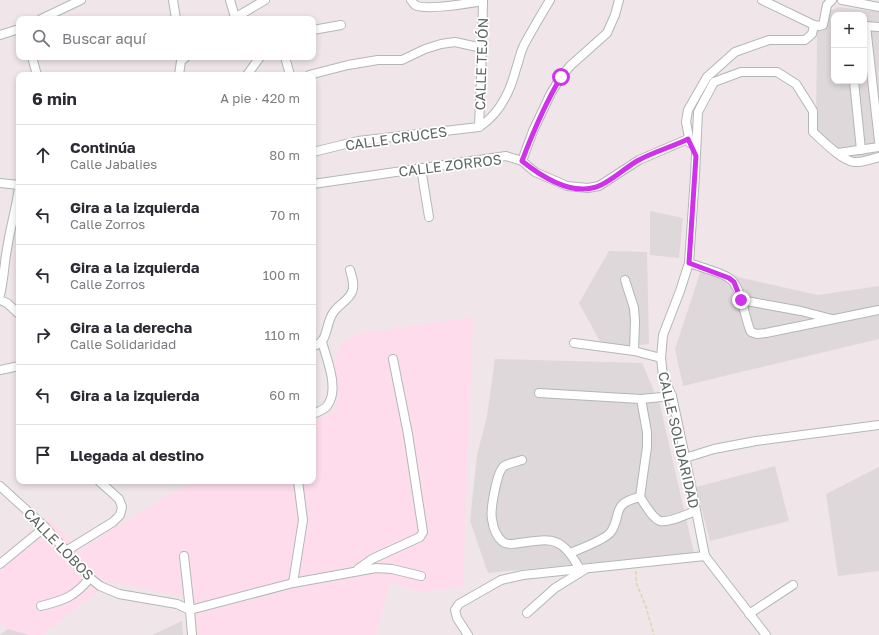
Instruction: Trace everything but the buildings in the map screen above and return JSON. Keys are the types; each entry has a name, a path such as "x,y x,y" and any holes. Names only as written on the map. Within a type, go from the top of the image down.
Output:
{"street":[{"path":"47,16 82,0"},
{"path":"173,0 176,16"},
{"path":"230,0 234,16"},
{"path":"237,16 265,0"},
{"path":"411,0 416,5 423,7 443,3 483,1"},
{"path":"479,127 494,116 504,102 513,80 523,47 550,0"},
{"path":"522,161 533,131 551,93 570,66 607,33 615,15 619,0"},
{"path":"762,0 814,25 820,26 823,25 827,5 832,0"},
{"path":"842,0 879,7"},
{"name":"CALLE TEJÓN","path":"479,127 483,1"},
{"path":"316,29 341,24"},
{"path":"696,156 688,139 686,122 688,110 707,77 735,52 769,40 805,40 812,34 814,25"},
{"path":"867,26 879,27"},
{"path":"0,35 16,30"},
{"path":"316,73 348,65 378,60 402,60 441,44 455,42 482,48"},
{"path":"867,42 879,141"},
{"path":"33,60 36,72"},
{"path":"180,72 182,60"},
{"path":"249,72 258,60"},
{"path":"286,60 289,72"},
{"name":"CALLE SOLIDARIDAD","path":"766,635 705,556 692,485 672,396 663,376 663,335 689,263 698,112 714,82 741,72 777,72 796,84 812,111 813,132 838,154 851,162 858,162 879,157"},
{"path":"854,84 861,150"},
{"name":"CALLE CRUCES","path":"316,151 358,141 479,127"},
{"name":"CALLE ZORROS","path":"316,184 506,156 522,161 535,172 567,186 588,188 599,186 639,160 688,139"},
{"path":"838,154 879,147"},
{"path":"421,168 429,217"},
{"path":"0,183 16,185"},
{"path":"0,295 4,280 6,251 16,201"},
{"path":"689,263 729,278 734,282 751,332 757,334 879,310"},
{"path":"316,345 322,342 333,313 352,292 354,283 350,270"},
{"path":"625,280 634,308 634,351"},
{"path":"0,300 16,311"},
{"path":"741,300 801,311 834,319"},
{"path":"316,413 326,408 332,398 333,386 322,342"},
{"path":"574,343 634,351 662,358"},
{"path":"356,571 372,559 420,537 424,532 408,434 393,359"},
{"path":"0,370 16,367"},
{"path":"539,393 641,399 672,396"},
{"path":"641,399 647,440 644,475 640,497 654,516 660,520 667,521 696,511"},
{"path":"685,458 714,449 756,441 879,425"},
{"path":"522,460 504,466 500,472 495,491 491,518 495,532 503,542 513,544 550,540 562,545 583,569"},
{"path":"66,551 113,522 120,514 122,507 119,499 102,484"},
{"path":"293,583 303,520 298,484"},
{"name":"CALLE LOBOS","path":"0,486 45,527 90,578 100,586 119,594 177,604 190,610"},
{"path":"570,553 605,538 611,533 617,512 623,504 640,497"},
{"path":"0,564 45,527"},
{"path":"184,556 192,635"},
{"path":"468,635 457,618 455,610 459,604 501,580 523,575 705,556"},
{"path":"190,610 293,583 376,568 421,576"},
{"path":"527,612 555,588 583,569"},
{"path":"41,606 61,601 73,595 80,590 90,578"},
{"path":"749,614 793,585"}],"path":[{"path":"636,564 636,582 646,607 654,635"}],"shaded area":[{"path":"839,7 879,12 879,154 851,158 816,129 817,31 829,11"},
{"path":"650,211 683,218 679,258 650,255"},
{"path":"609,251 647,252 649,344 605,350 579,303"},
{"path":"703,264 742,278 818,295 879,286 879,339 683,386 675,349"},
{"path":"473,317 463,587 419,592 390,582 376,635 197,635 194,599 110,582 42,635 29,635 8,629 0,622 0,559 49,518 80,550 165,497 190,484 316,484 316,420 337,410 334,363 341,343 355,334"},
{"path":"495,359 642,363 660,405 694,553 488,573 470,521 477,455 487,416"},
{"path":"775,466 789,521 710,541 696,487"},
{"path":"879,467 879,571 838,576 826,494"},
{"path":"182,621 183,635 152,635"},
{"path":"8,629 29,635 0,635"}],"route":[{"path":"561,77 551,93 533,131 522,161 535,172 552,180 567,186 588,188 599,186 639,160 688,139 696,156 689,263 729,278 734,282 741,300"}]}
